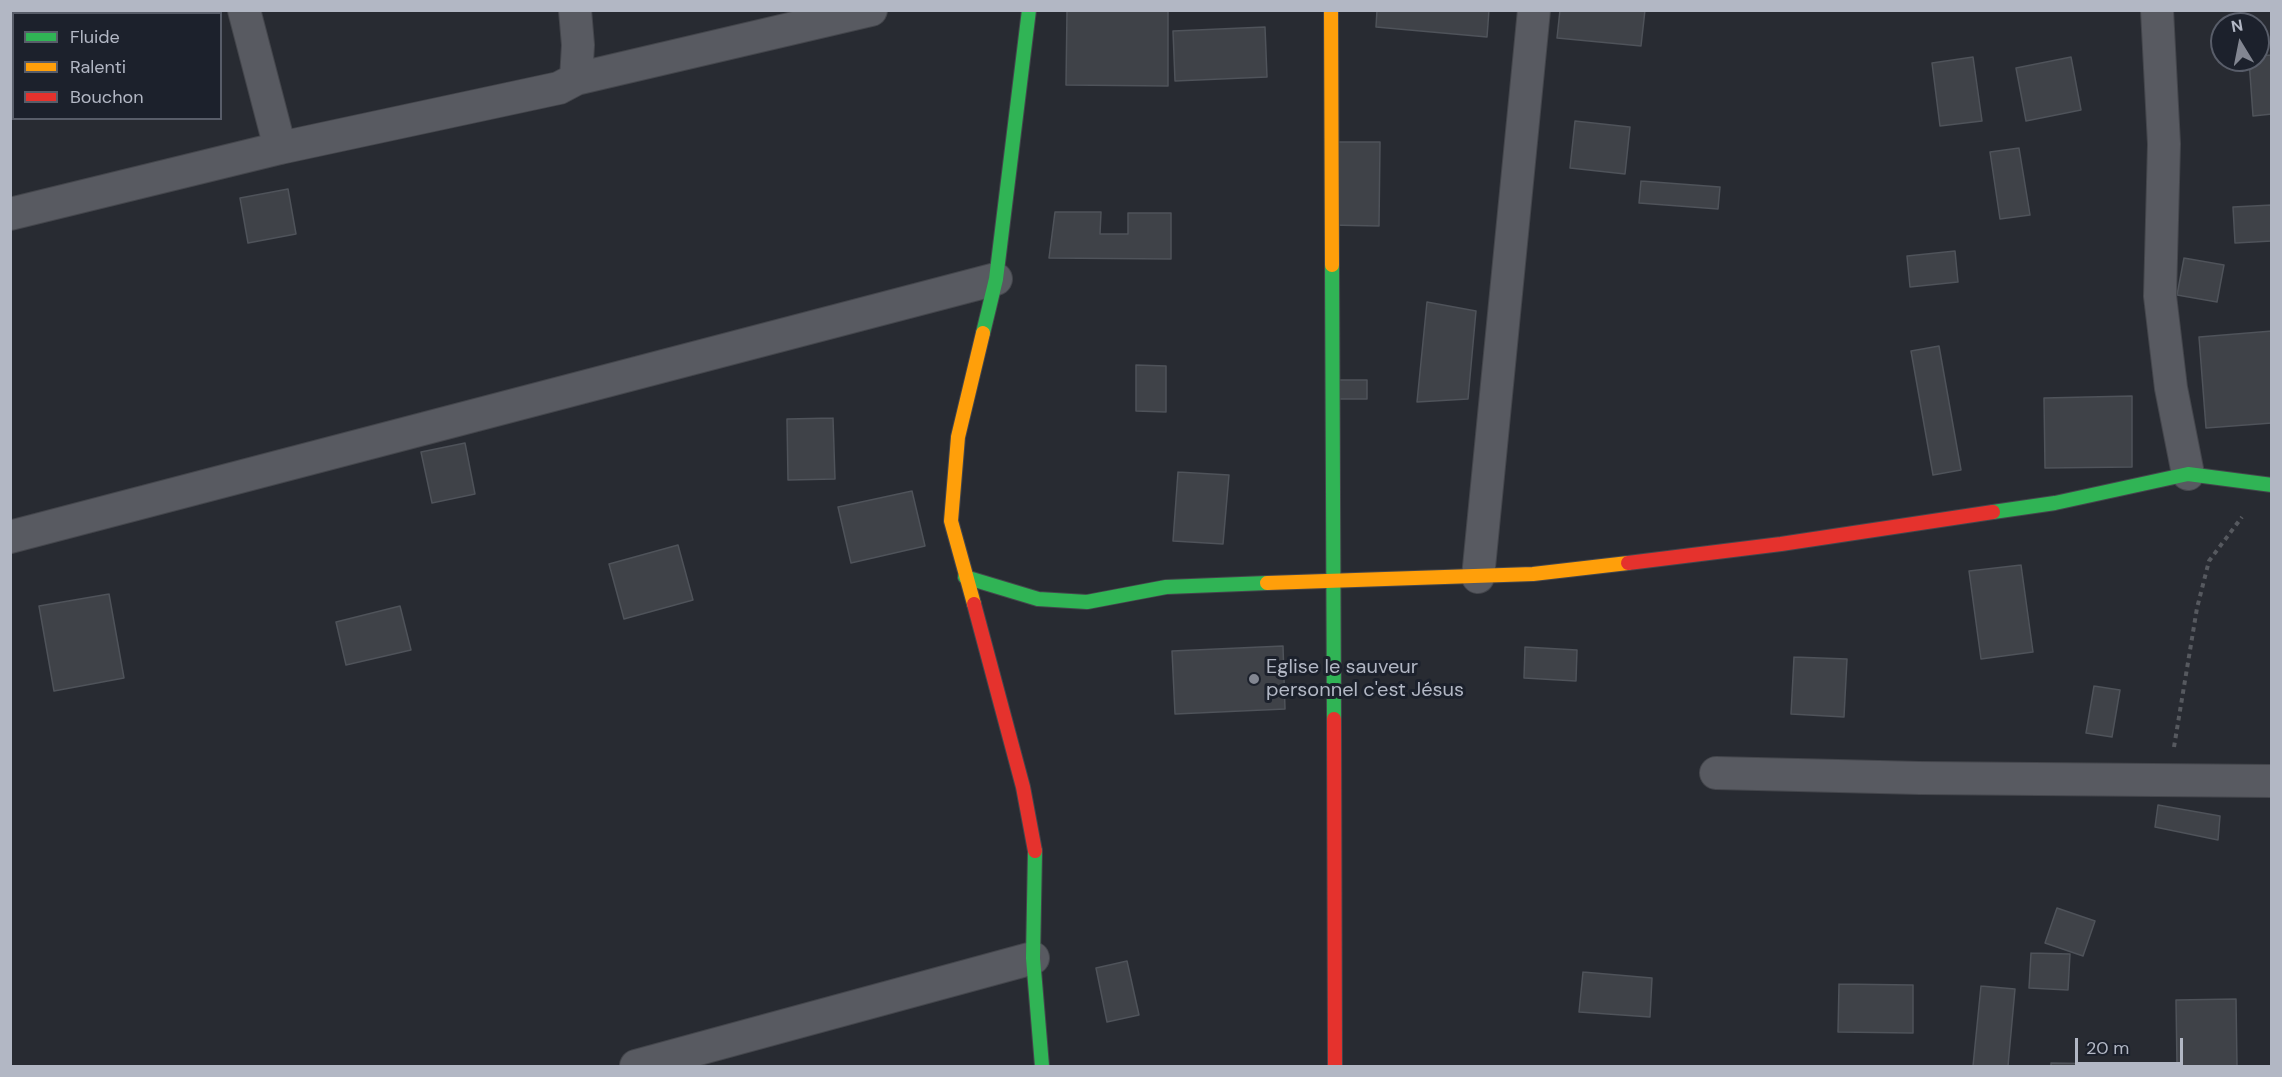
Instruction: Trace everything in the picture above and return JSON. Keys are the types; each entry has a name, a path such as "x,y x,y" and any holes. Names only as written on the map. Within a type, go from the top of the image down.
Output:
{"street":[{"path":"244,10 280,148"},
{"path":"575,10 578,45 576,79"},
{"path":"10,214 280,148 559,88 576,79 871,10"},
{"path":"1029,10 996,279 958,437 951,521 1023,787 1035,845 1033,958 1042,1066"},
{"path":"1331,10 1335,1066"},
{"path":"1478,577 1534,10"},
{"path":"2157,10 2164,144 2160,296 2171,388 2187,474"},
{"path":"10,537 996,279"},
{"path":"965,577 1038,599 1087,602 1166,587 1533,574 1804,541 2055,503 2187,474 2268,485"},
{"path":"1716,773 2271,782"},
{"path":"636,1066 1033,958"}],"path":[{"path":"2169,780 2197,608 2209,561 2268,485"}],"building":[{"path":"200,10 200,12 162,12"},
{"path":"1067,10 1168,11 1168,86 1066,85"},
{"path":"1377,10 1489,10 1487,37 1376,27"},
{"path":"1560,10 1645,10 1641,46 1557,38"},
{"path":"1265,27 1267,77 1175,81 1173,31"},
{"path":"2270,55 2272,55 2272,114 2253,116 2250,72 2270,72"},
{"path":"1973,57 1982,121 1940,126 1932,63"},
{"path":"2071,57 2081,110 2026,121 2016,68"},
{"path":"1575,121 1630,127 1625,174 1570,168"},
{"path":"1331,142 1380,142 1379,226 1330,225"},
{"path":"2019,148 2030,215 2000,219 1990,152"},
{"path":"1641,181 1720,187 1718,209 1639,203"},
{"path":"288,189 296,234 248,243 240,198"},
{"path":"2272,205 2272,241 2235,243 2233,207"},
{"path":"1055,212 1101,212 1100,234 1128,234 1128,213 1171,213 1171,259 1049,258"},
{"path":"1955,251 1958,282 1910,287 1907,256"},
{"path":"2184,258 2224,265 2217,302 2177,295"},
{"path":"1427,302 1476,311 1468,399 1417,402"},
{"path":"2272,331 2272,423 2206,428 2199,337"},
{"path":"1939,346 1961,470 1933,475 1911,351"},
{"path":"1136,365 1166,366 1166,412 1136,411"},
{"path":"1329,380 1367,380 1367,399 1328,399"},
{"path":"2132,396 2132,467 2045,468 2044,398"},
{"path":"833,418 835,479 788,480 787,419"},
{"path":"465,443 475,494 432,503 421,452"},
{"path":"1178,472 1229,475 1223,544 1173,541"},
{"path":"912,491 925,546 851,563 838,507"},
{"path":"678,545 693,600 624,619 609,564"},
{"path":"2021,565 2033,652 1981,659 1969,571"},
{"path":"109,594 124,678 54,691 39,606"},
{"path":"400,606 411,650 346,665 336,622"},
{"path":"1283,646 1285,709 1175,714 1172,651"},
{"path":"1525,647 1577,650 1576,681 1524,678"},
{"path":"1794,657 1847,659 1844,717 1791,714"},
{"path":"2094,686 2120,690 2112,737 2086,733"},
{"path":"2158,805 2220,816 2218,840 2155,827"},
{"path":"2057,908 2095,921 2083,956 2045,943"},
{"path":"2031,953 2070,954 2068,990 2029,988"},
{"path":"1127,961 1139,1015 1107,1022 1096,968"},
{"path":"1583,972 1652,978 1650,1017 1579,1012"},
{"path":"1839,984 1913,985 1913,1033 1838,1032"},
{"path":"1981,986 2015,989 2008,1066 1973,1066"},
{"path":"2236,999 2237,1066 2177,1066 2176,1000"},
{"path":"2051,1063 2119,1064 2119,1066 2051,1066"}],"traffic: fast":[{"path":"983,333 996,279 1029,10"},
{"path":"1332,265 1334,719"},
{"path":"1993,512 2055,503 2188,474 2272,485"},
{"path":"965,577 1038,599 1087,602 1166,587 1267,583"},
{"path":"1035,851 1033,958 1042,1066"}],"traffic: slow":[{"path":"1331,10 1332,265"},
{"path":"974,604 951,521 958,437 983,333"},
{"path":"1267,583 1533,574 1628,563"}],"traffic: jam":[{"path":"1628,563 1781,544 1993,512"},
{"path":"974,604 1023,787 1035,851"},
{"path":"1334,719 1335,1066"}],"place":[{"name":"Eglise le sauveur personnel c'est Jésus","path":"1254,679"}]}
